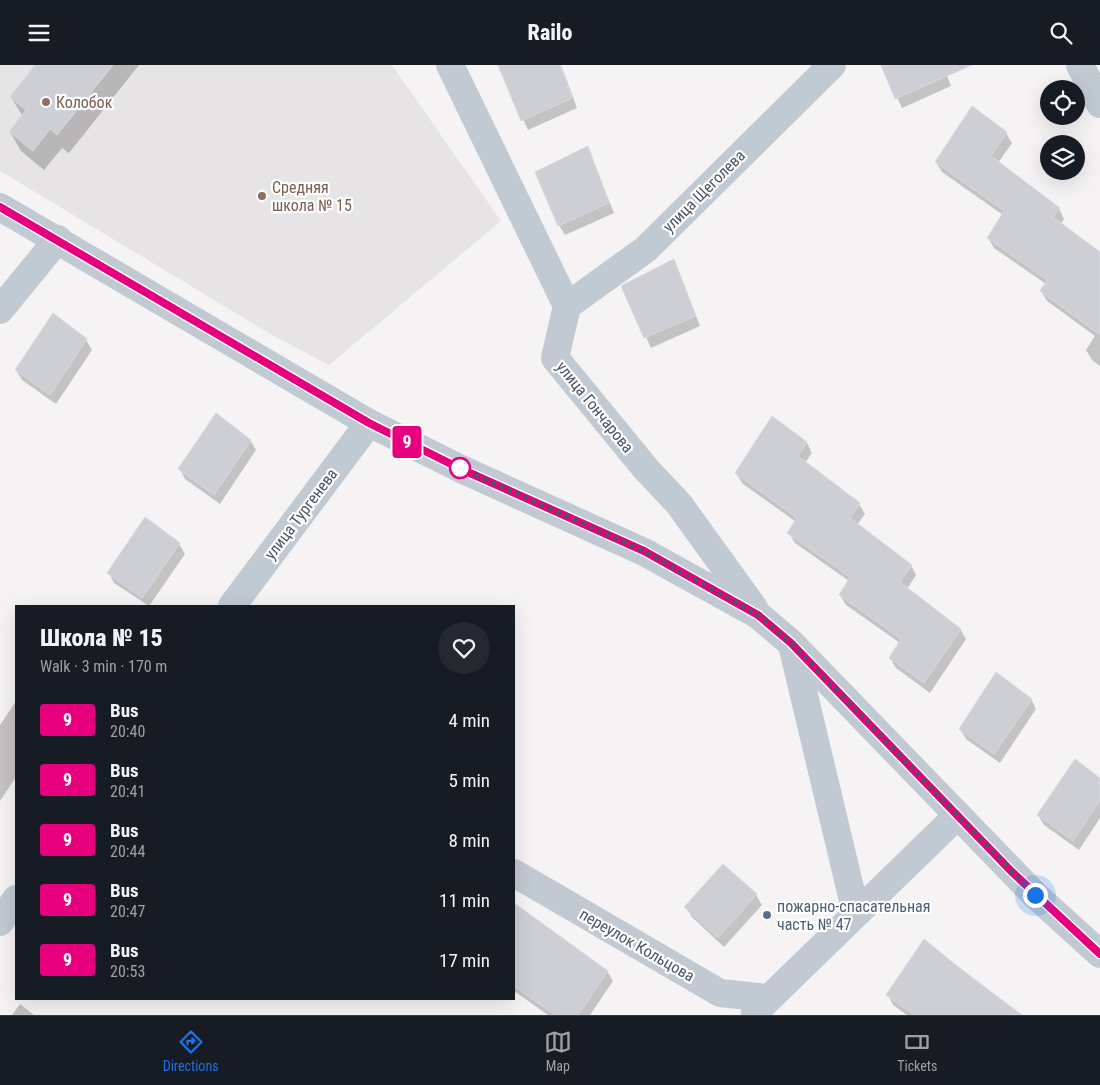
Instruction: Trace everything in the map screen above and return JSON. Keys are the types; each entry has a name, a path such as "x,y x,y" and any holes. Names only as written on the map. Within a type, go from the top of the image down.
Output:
{"street":[{"path":"450,65 567,306"},
{"name":"улица Щеголева","path":"567,306 646,249 832,65"},
{"path":"1080,65 1100,104"},
{"name":"улица Гончарова","path":"0,207 58,239 369,423 461,469 644,551 758,615 791,643 1035,895 1100,954"},
{"path":"0,310 58,239"},
{"name":"улица Гончарова","path":"567,306 555,358 640,461 679,504 758,615"},
{"name":"улица Тургенева","path":"233,605 369,423"},
{"path":"791,643 856,913"},
{"path":"760,1007 957,816"},
{"name":"переулок Кольцова","path":"515,874 720,993 760,1007"},
{"path":"0,921 15,900"}],"shaded area":[{"name":"Средняя школа № 15","path":"0,65 392,65 501,221 329,365 274,336 0,171"}],"building":[{"path":"35,65 113,65 57,135 50,129 33,151 9,132 26,110 10,97"},
{"path":"498,65 560,65 572,98 521,121"},
{"path":"881,65 972,65 895,99"},
{"path":"972,106 1007,132 991,156 1060,208 1053,217 1100,252 1100,335 1040,291 1047,280 987,238 1004,211 935,162"},
{"path":"588,146 609,203 558,226 535,172"},
{"path":"674,259 696,316 644,338 621,286"},
{"path":"53,313 87,339 50,395 15,370"},
{"path":"216,413 251,440 214,495 178,469"},
{"path":"772,416 807,442 798,456 860,503 850,518 912,565 900,582 961,629 924,683 889,658 901,639 839,595 850,577 787,533 797,518 735,473"},
{"path":"145,517 180,543 142,598 107,573"},
{"path":"996,672 1032,699 994,754 959,729"},
{"path":"1075,759 1100,778 1100,800 1073,841 1037,815"},
{"path":"723,864 757,894 718,938 684,907"},
{"path":"515,904 608,971 578,1015 555,1015 515,987"},
{"path":"924,939 1022,1015 914,1015 886,995"}],"bus line":[{"name":"9","path":"0,207 58,239 369,423 461,469 644,551 758,615 791,643 1035,895 1100,954"}],"place":[{"name":"Колобок","path":"46,102"},
{"name":"Средняя школа № 15","path":"262,196"},
{"name":"пожарно-спасательная часть № 47","path":"767,915"}],"route":[{"path":"460,468 644,551 758,615 791,643 1035,895"}]}
